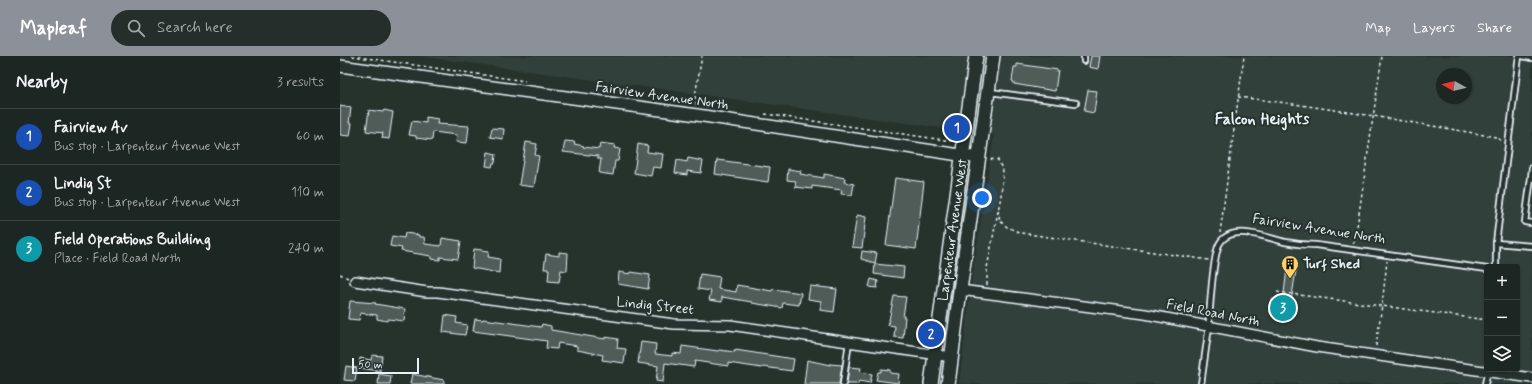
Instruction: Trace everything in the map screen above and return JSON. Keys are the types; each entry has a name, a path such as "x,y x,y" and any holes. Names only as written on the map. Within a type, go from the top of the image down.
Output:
{"main road":[{"name":"Larpenteur Avenue West","path":"931,384 976,56"},
{"name":"Larpenteur Avenue West","path":"948,384 993,56"}],"street":[{"name":"Fairview Avenue North","path":"340,66 883,142 979,158"},
{"name":"Lindig Street","path":"355,281 427,292 438,292 674,324 730,325 952,357"},
{"name":"Field Road North","path":"960,290 1145,314 1317,347 1484,370"},
{"name":"Field Road North","path":"1499,372 1532,378"}],"lane":[{"path":"1496,264 1496,242 1521,56 1532,58"},
{"path":"988,92 1076,103"},
{"path":"1532,168 1525,222 1532,223"},
{"name":"Fairview Avenue North","path":"1219,246 1223,240 1230,235 1238,233 1251,233 1297,244 1484,269"},
{"path":"1496,242 1532,246"},
{"path":"1201,384 1209,326 1215,261 1219,246"},
{"path":"842,384 849,342"},
{"path":"1485,384 1488,372"}],"path":[{"path":"697,116 695,96 702,56"},
{"path":"1219,246 1244,56"},
{"path":"1348,250 1355,241 1382,56"},
{"path":"1238,97 1305,104 1496,137 1508,146"},
{"path":"979,158 998,160 1003,171 998,210 987,268 987,293"},
{"path":"998,210 1000,221 1007,228 1021,233 1215,261"},
{"path":"1375,356 1388,255"},
{"path":"1277,292 1484,320"}],"shaded area":[{"path":"419,56 1532,56 1532,384 959,384 973,271 994,135"}],"building":[{"path":"1091,56 1100,56 1098,69 1089,67"},
{"path":"1017,64 1058,70 1055,91 1014,84 1012,81 1014,67 1017,67"},
{"path":"1088,90 1097,91 1094,113 1084,111"},
{"path":"340,106 351,108 349,123 352,123 350,136 340,135"},
{"path":"369,110 383,112 384,110 393,112 389,139 382,138 383,133 366,131"},
{"path":"426,117 438,119 437,124 469,126 467,143 456,142 457,135 433,132 432,140 416,138 416,136 409,135 412,121 426,123"},
{"path":"492,128 504,129 503,139 490,137"},
{"path":"565,141 575,142 574,144 584,146 583,147 599,149 600,143 615,145 614,148 620,149 618,161 615,161 613,175 599,173 601,159 598,159 598,156 563,152"},
{"path":"526,142 537,144 535,155 539,156 534,187 519,185"},
{"path":"638,144 648,146 647,152 663,154 661,168 653,167 651,176 634,173"},
{"path":"488,152 496,154 495,163 493,163 492,167 486,166"},
{"path":"688,158 703,161 701,173 687,171 687,175 675,173 677,160 687,162"},
{"path":"717,160 770,167 768,182 715,174"},
{"path":"788,169 801,171 800,174 824,178 824,174 845,178 844,182 854,184 852,195 841,194 842,190 812,186 812,189 795,187 796,181 787,180"},
{"path":"895,178 924,182 916,249 886,245"},
{"path":"857,215 866,217 862,248 852,247"},
{"path":"405,233 424,237 425,244 441,246 442,238 461,241 458,259 440,257 440,260 431,259 431,256 401,251 402,248 390,246 392,236 404,238"},
{"path":"474,249 489,251 488,257 500,259 499,273 472,268"},
{"path":"862,251 877,253 875,263 861,259"},
{"path":"559,252 568,253 567,271 561,270 559,282 548,281 549,269 544,269 546,254 559,256"},
{"path":"875,264 904,267 903,278 874,274"},
{"path":"1287,269 1296,270 1291,302 1295,303 1293,316 1270,313 1272,299 1283,301"},
{"path":"619,272 650,275 648,289 618,284"},
{"path":"700,274 720,277 718,289 736,292 737,285 772,291 773,289 801,293 799,305 783,303 782,308 722,297 722,302 709,300 711,291 698,289"},
{"path":"871,279 878,281 877,288 869,287"},
{"path":"810,286 837,289 834,312 820,310 821,301 808,299"},
{"path":"894,296 906,297 903,317 905,317 903,338 894,337 895,326 888,325"},
{"path":"350,301 376,303 375,304 405,309 404,321 388,319 387,321 377,319 377,315 360,313 359,320 348,319"},
{"path":"445,315 457,317 456,323 467,325 465,335 443,332"},
{"path":"475,319 541,327 542,324 551,326 551,330 605,339 605,337 618,339 617,348 626,349 624,363 602,360 603,355 577,350 577,346 558,343 557,349 546,348 547,341 473,331"},
{"path":"641,342 656,344 655,354 672,356 672,353 681,354 682,346 718,351 735,352 735,350 794,359 792,371 728,363 728,366 695,361 694,367 665,363 663,382 656,381 658,366 638,363"},
{"path":"372,355 382,356 380,371 359,368 360,358 371,360"},
{"path":"807,360 830,365 842,365 839,384 804,384"},
{"path":"346,366 357,368 355,381 344,380"},
{"path":"849,367 861,368 860,372 872,374 870,383 859,381 858,384 847,384"},
{"path":"881,369 890,370 890,373 899,374 898,383 876,380 878,372 881,372"},
{"path":"379,374 391,376 390,384 378,384"},
{"path":"412,374 444,380 444,384 410,384"}],"place":[{"name":"Fairview Av","path":"957,128"},
{"name":"Turf Shed","path":"1290,279"},
{"name":"Field Operations Building","path":"1283,308"},
{"name":"Lindig St","path":"931,334"}],"district":[{"name":"Falcon Heights","path":"1262,119"}]}
